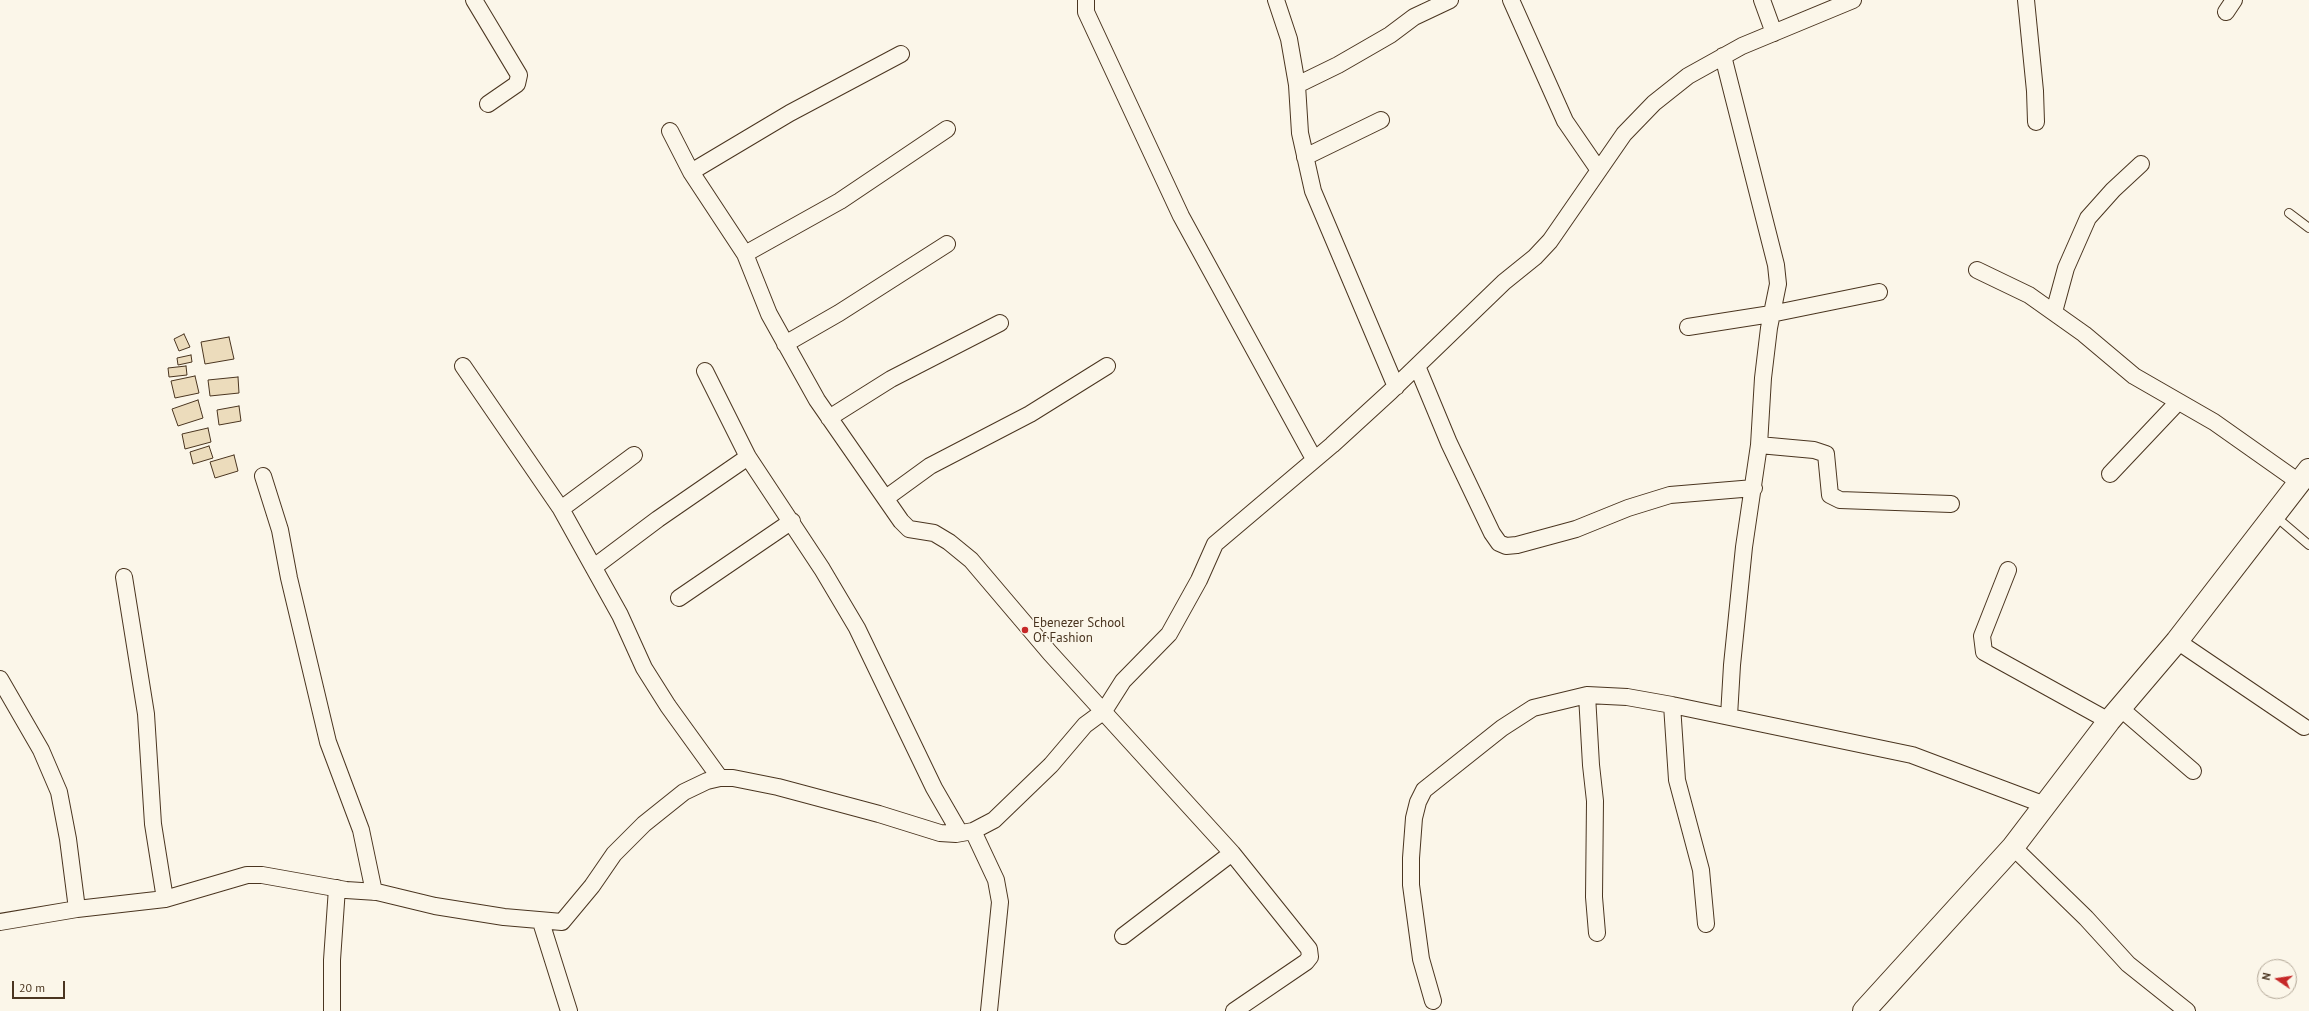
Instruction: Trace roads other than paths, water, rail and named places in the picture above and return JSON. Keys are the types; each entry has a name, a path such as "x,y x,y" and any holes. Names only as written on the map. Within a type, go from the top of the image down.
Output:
{"street":[{"path":"474,0 519,75 517,84 488,104"},
{"path":"1086,0 1086,12 1181,216 1314,459"},
{"path":"1276,0 1289,39 1297,85 1300,133 1313,190 1396,387"},
{"path":"1297,85 1338,65 1390,35 1414,17 1450,0"},
{"path":"1511,0 1565,121 1598,169"},
{"path":"1762,0 1774,33"},
{"path":"0,922 77,909 165,899 248,875 262,875 337,888 374,892 435,906 540,922 562,922 567,918 614,854 644,824 684,792 707,781 720,778 732,778 778,787 879,814 940,833 967,832 994,820 1051,765 1085,725 1104,711 1123,681 1169,634 1199,580 1215,544 1396,387 1550,241 1598,169 1624,134 1654,103 1688,76 1723,56 1853,0"},
{"path":"2026,0 2035,91 2036,122"},
{"path":"691,172 790,113 901,54"},
{"path":"1723,56 1776,265 1778,284 1771,314 1763,378 1759,445 1754,488 1744,547 1732,665 1729,716"},
{"path":"1305,157 1380,120"},
{"path":"745,254 840,201 948,129"},
{"path":"670,131 691,172 745,254 769,314 829,418 909,529 934,533 949,542 971,560 1050,653 1232,853 1309,949 1310,957 1306,962 1234,1011"},
{"path":"2054,312 2066,268 2088,218 2113,190 2141,164"},
{"path":"785,344 839,313 947,244"},
{"path":"1870,1009 2013,847 2114,714 2177,641 2304,476 2134,376 2084,334 2054,312 2013,286 1977,270"},
{"path":"1688,327 1771,314 1878,292"},
{"path":"829,418 891,379 1000,323"},
{"path":"463,366 561,509 620,615 644,668 668,706 720,778"},
{"path":"886,498 930,466 1030,414 1107,366"},
{"path":"1417,366 1449,443 1492,533 1499,543 1506,546 1517,545 1576,529 1628,508 1670,495 1754,488"},
{"path":"705,371 748,457 792,521 857,628 934,788 967,832 996,880 1000,902 989,1011"},
{"path":"2110,474 2178,402"},
{"path":"1759,445 1814,450 1826,454 1830,495 1840,500 1951,504"},
{"path":"561,509 634,455"},
{"path":"594,567 664,515 748,457"},
{"path":"263,476 280,530 289,578 326,735 361,830 374,892"},
{"path":"678,598 792,521"},
{"path":"2008,570 1982,636 1984,652 2114,714 2193,771"},
{"path":"124,577 146,714 155,839 165,899"},
{"path":"2177,641 2304,727"},
{"path":"0,679 41,750 59,792 68,839 77,909"},
{"path":"1433,1000 1421,959 1411,885 1414,818 1421,796 1424,790 1502,728 1533,708 1587,695 1627,697 1672,705 1912,755 2045,805"},
{"path":"1587,695 1591,764 1595,801 1594,897 1597,934"},
{"path":"1672,705 1677,780 1701,870 1706,924"},
{"path":"2013,847 2086,918 2128,964 2187,1011"},
{"path":"1123,936 1232,853"},
{"path":"332,1011 332,960 337,888"},
{"path":"540,922 569,1011"}],"lane":[{"path":"2289,213 2309,228"},
{"path":"2275,515 2309,545"}],"place":[{"name":"Ebenezer School Of Fashion","path":"1025,630"}]}
